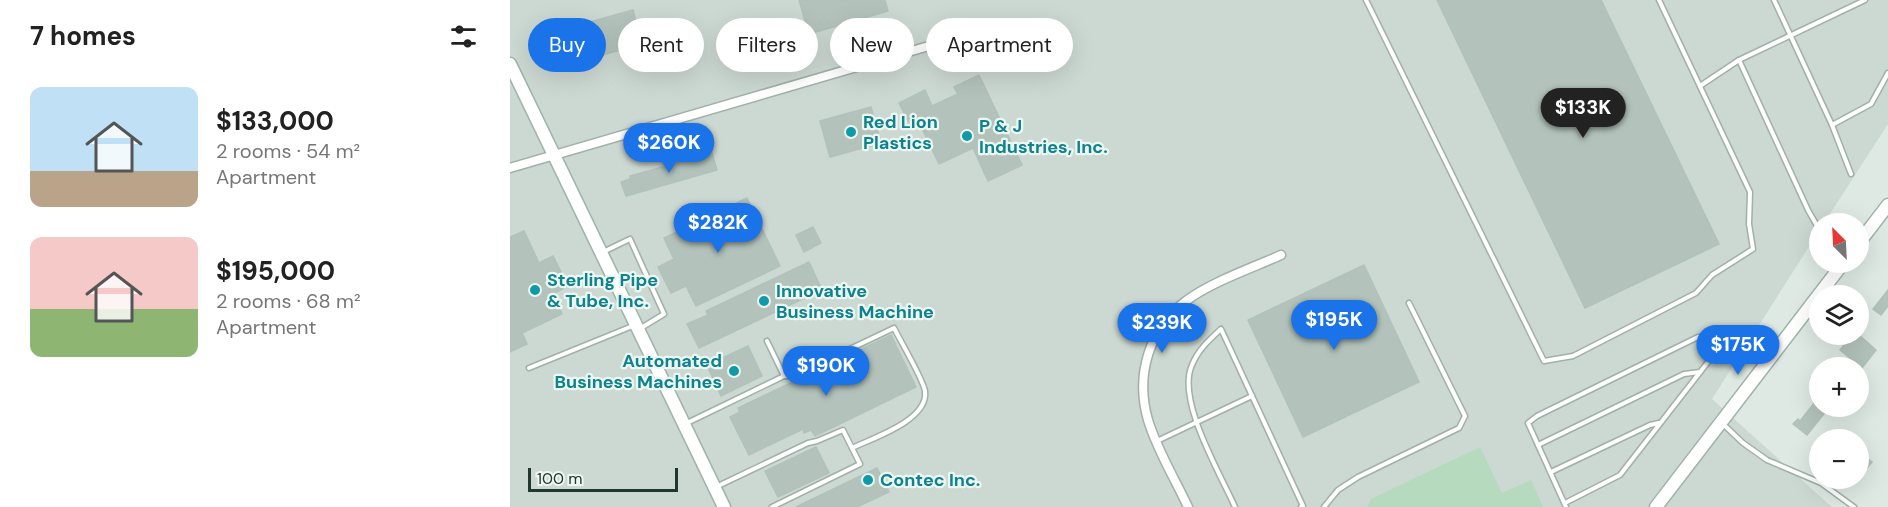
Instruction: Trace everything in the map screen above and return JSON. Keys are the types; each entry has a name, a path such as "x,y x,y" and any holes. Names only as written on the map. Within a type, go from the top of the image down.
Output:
{"street":[{"path":"510,168 926,47"},
{"path":"510,64 724,507"},
{"path":"1869,230 1888,205"},
{"path":"1188,507 1149,421 1143,388 1144,370 1154,338 1174,311 1193,296 1281,255"},
{"path":"1656,507 1835,273"}],"lane":[{"path":"1366,0 1544,361 1573,356 1696,292 1712,275 1753,249 1749,224 1750,192 1659,0"},
{"path":"1774,0 1832,125 1851,174"},
{"path":"1700,86 1739,60 1865,0"},
{"path":"1739,60 1810,213"},
{"path":"1832,125 1871,104 1888,73"},
{"path":"529,368 637,327 664,314 630,239 601,252"},
{"path":"1324,507 1338,490 1358,477 1459,428 1463,423 1465,416 1409,303"},
{"path":"684,424 784,376 793,376 894,328 925,389 923,406 913,418 852,448"},
{"path":"1235,507 1196,423 1189,387 1191,367 1200,350 1221,329 1302,507"},
{"path":"1698,337 1710,338 1714,353 1700,372 1620,475 1566,505 1528,423 1537,416 1698,337"},
{"path":"767,341 784,376"},
{"path":"1538,444 1684,374 1700,372"},
{"path":"1157,441 1252,396"},
{"path":"1721,422 1743,443 1767,460 1821,483 1854,507"},
{"path":"1551,472 1650,425 1661,423"},
{"path":"714,487 808,443 843,430 860,464 772,507"}],"shaded area":[{"path":"510,0 1888,0 1888,124 1830,213 1809,213 1809,247 1712,399 1809,486 1809,489 1812,489 1832,507 510,507"}],"green space":[{"path":"1480,447 1502,493 1531,480 1543,507 1367,507 1371,499"}],"building":[{"path":"799,0 885,0 888,11 864,18 830,18 830,28 818,31 818,18 804,18"},
{"path":"1437,0 1601,0 1719,244 1585,308"},
{"path":"633,10 635,18 618,18 618,51 606,54 606,18 604,18"},
{"name":"P & J Industries, Inc.","path":"979,75 1022,165 988,181 973,148 939,164 918,120 910,124 899,103 925,90 932,106 958,94 954,87"},
{"name":"Red Lion Plastics","path":"871,107 881,143 830,157 820,121"},
{"path":"712,153 717,170 626,196 621,182 630,179 630,176"},
{"path":"747,198 780,266 696,306 686,286 671,293 658,267 674,259 664,238"},
{"path":"813,227 821,243 804,252 796,235"},
{"name":"Sterling Pipe & Tube, Inc.","path":"524,231 539,263 553,256 568,286 553,294 562,314 522,333 527,344 510,352 510,237"},
{"name":"Innovative Business Machine","path":"809,262 822,290 699,348 687,324 708,315 706,311"},
{"path":"1364,265 1419,382 1303,437 1248,320"},
{"path":"1888,290 1888,306 1881,315 1873,309"},
{"path":"891,335 916,387 815,436 811,430 804,433 803,429 749,455 730,417 740,412 738,408"},
{"path":"1869,344 1876,350 1869,359 1869,357 1849,357 1840,350 1844,345"},
{"name":"Automated Business Machines","path":"748,346 762,376 721,396 707,365"},
{"path":"1809,410 1809,417 1821,417 1812,429 1809,429 1807,435 1793,424 1798,419 1800,421"},
{"path":"816,447 829,473 778,497 765,471"},
{"name":"Contec Inc.","path":"877,468 889,492 857,507 796,507"}],"place":[{"name":"Red Lion Plastics","path":"851,132"},
{"name":"P & J Industries, Inc.","path":"967,136"},
{"name":"Sterling Pipe & Tube, Inc.","path":"535,290"},
{"name":"Innovative Business Machine","path":"764,301"},
{"name":"Automated Business Machines","path":"734,371"},
{"name":"Contec Inc.","path":"868,480"}]}
